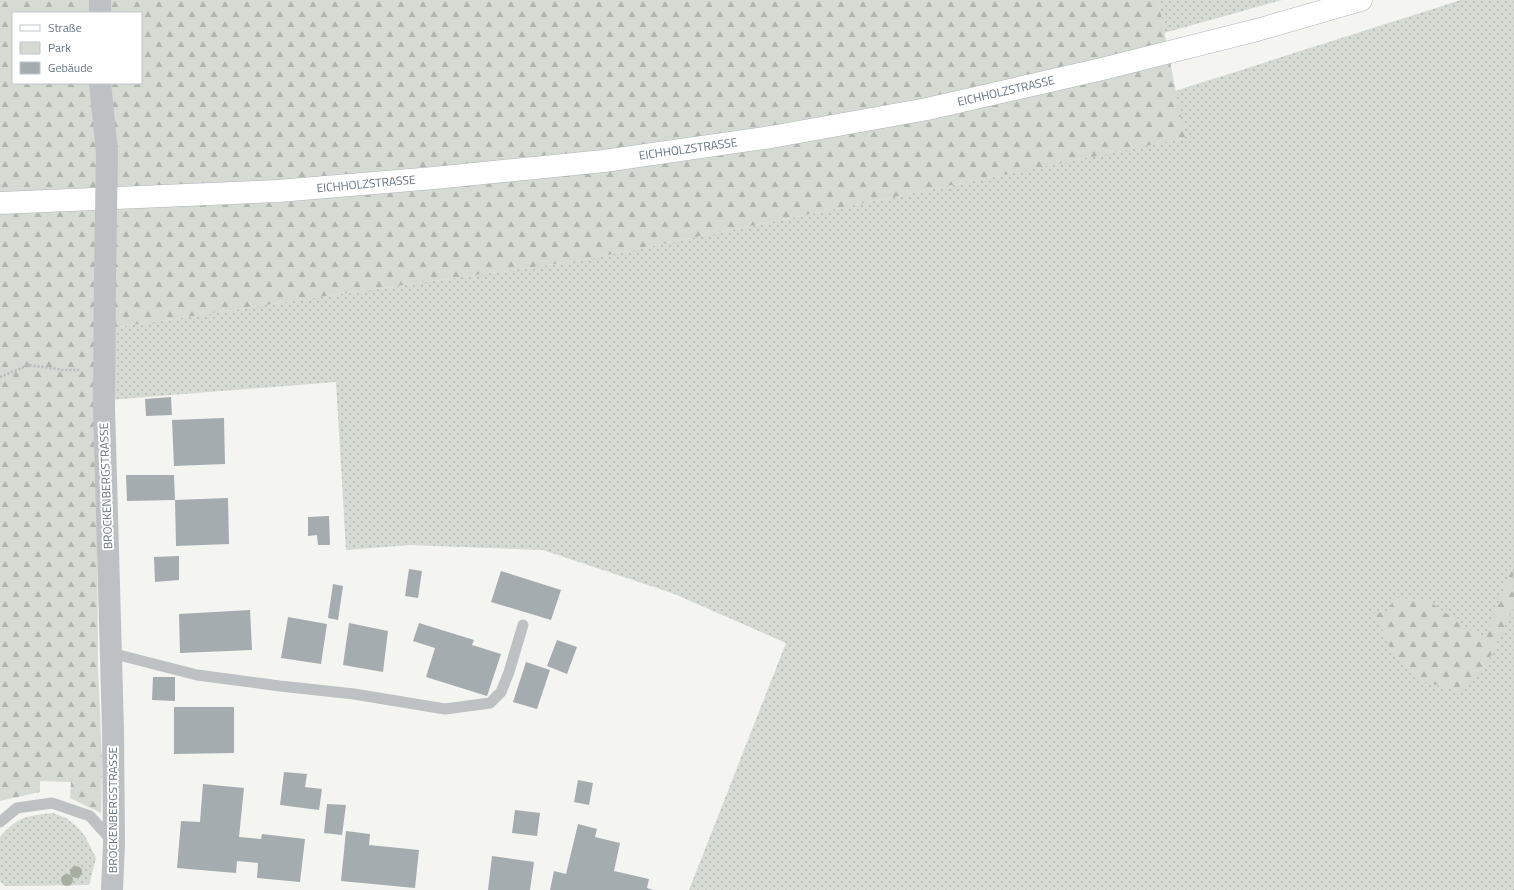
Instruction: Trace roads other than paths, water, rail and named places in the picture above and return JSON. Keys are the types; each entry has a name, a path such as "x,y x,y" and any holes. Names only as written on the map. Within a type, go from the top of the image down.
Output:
{"main road":[{"name":"EICHHOLZSTRASSE","path":"0,203 278,191 434,178 604,161 771,137 927,109 1094,71 1257,30 1361,0"}],"street":[{"path":"100,0 100,12"},
{"name":"BROCKENBERGSTRASSE","path":"100,84 107,152 104,276 104,371 114,844 112,890"}],"lane":[{"path":"111,653 197,675 354,694 444,709 490,703 502,692 523,625"},
{"path":"0,822 16,808 52,803 90,816 114,844"}]}
